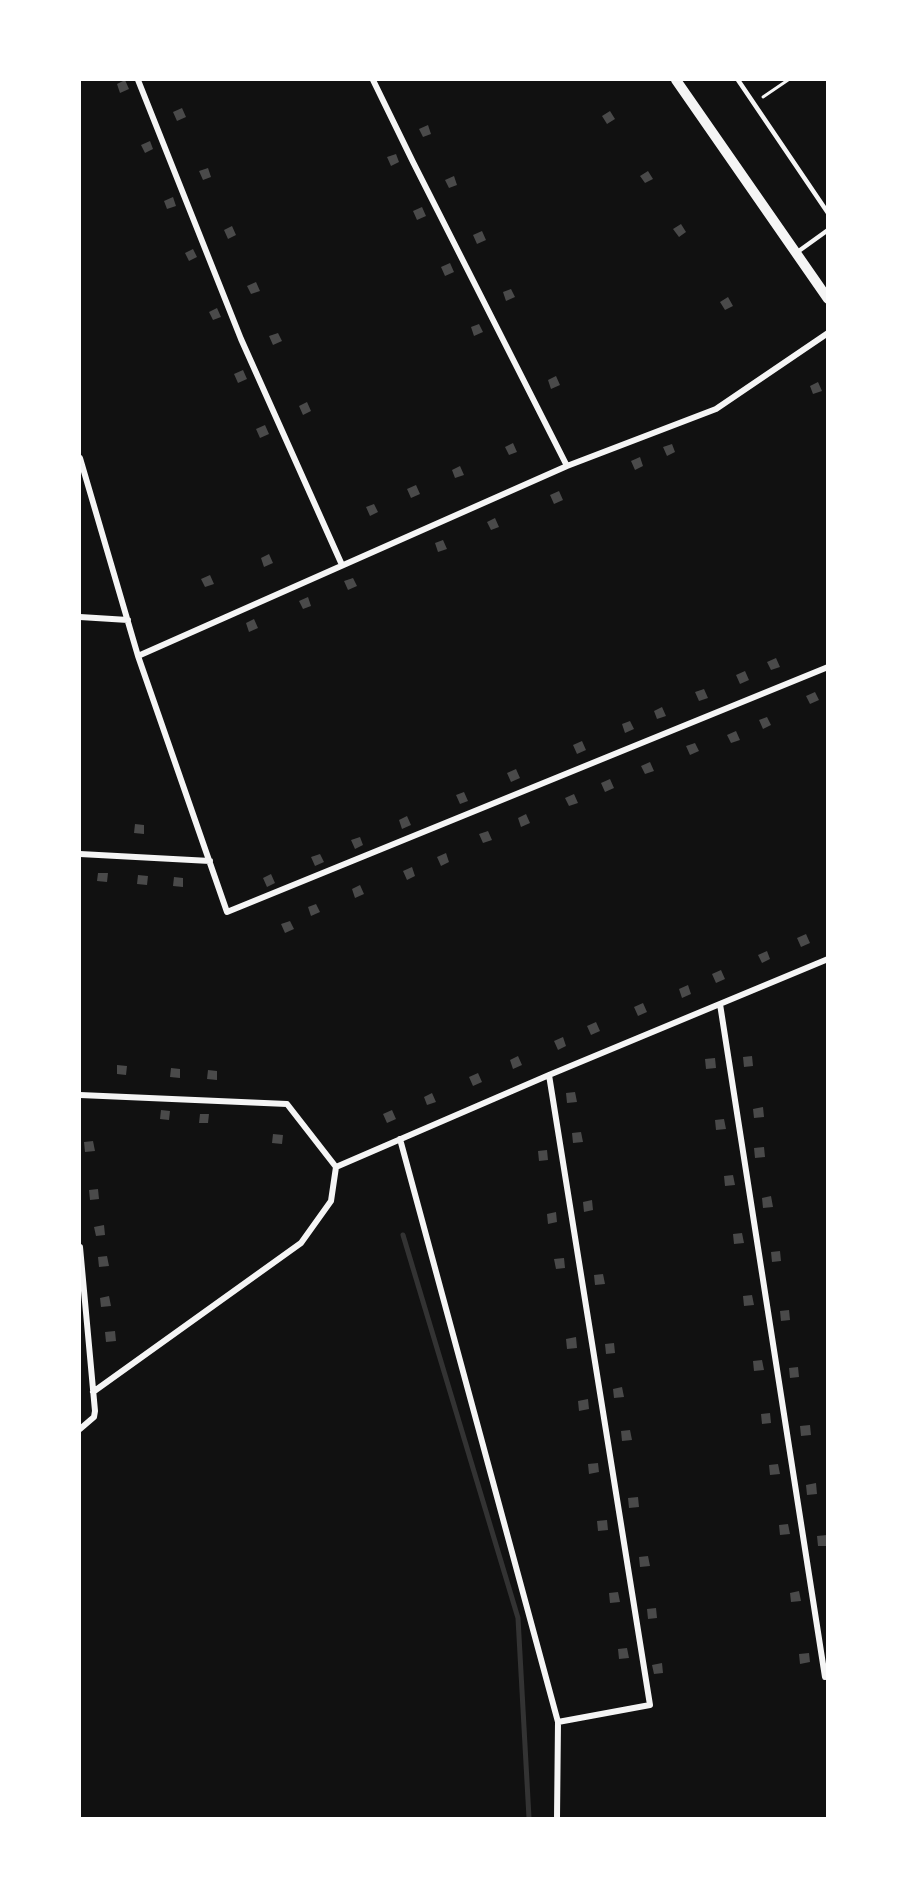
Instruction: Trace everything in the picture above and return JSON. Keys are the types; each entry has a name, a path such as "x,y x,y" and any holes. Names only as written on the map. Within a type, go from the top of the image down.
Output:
{"street":[{"path":"138,80 241,339 342,565"},
{"path":"374,80 567,466"},
{"path":"676,80 828,299"},
{"path":"138,656 567,466 716,409 828,333"},
{"path":"80,458 138,656 227,912 828,667"},
{"path":"80,617 128,620"},
{"path":"80,854 210,861"},
{"path":"336,1167 828,959"},
{"path":"720,1004 825,1677"},
{"path":"549,1075 650,1705 558,1722"},
{"path":"80,1095 287,1104 336,1167 331,1201 301,1243 93,1392"},
{"path":"400,1139 558,1722 557,1818"},
{"path":"80,1247 94,1418 80,1429"}],"lane":[{"path":"738,80 828,213"},
{"path":"796,253 828,231"}],"path":[{"path":"754,104 788,80"}],"building":[{"path":"125,80 129,89 120,93 117,84"},
{"path":"182,108 186,117 177,121 173,112"},
{"path":"610,111 615,119 607,124 602,116"},
{"path":"428,125 431,134 423,137 419,129"},
{"path":"150,141 153,149 145,153 141,145"},
{"path":"396,154 399,162 391,166 387,157"},
{"path":"208,168 211,177 203,180 199,171"},
{"path":"648,171 653,179 645,183 640,176"},
{"path":"454,176 457,185 449,188 445,180"},
{"path":"173,197 176,206 167,209 164,201"},
{"path":"422,207 426,216 417,220 413,211"},
{"path":"681,224 686,232 679,237 673,229"},
{"path":"232,226 236,235 228,239 224,230"},
{"path":"482,231 486,240 477,244 473,235"},
{"path":"193,249 197,257 189,261 185,253"},
{"path":"450,263 454,272 445,276 441,267"},
{"path":"256,282 260,291 251,294 247,286"},
{"path":"511,289 515,297 506,301 503,292"},
{"path":"728,297 733,306 725,310 720,302"},
{"path":"217,308 221,317 213,320 209,312"},
{"path":"479,324 483,332 474,336 471,327"},
{"path":"278,333 282,341 273,345 269,336"},
{"path":"243,370 247,379 238,383 234,374"},
{"path":"556,376 560,385 551,389 548,380"},
{"path":"818,382 822,391 813,394 810,386"},
{"path":"307,402 311,411 303,415 299,406"},
{"path":"265,425 269,434 260,438 256,429"},
{"path":"513,443 517,452 509,455 505,447"},
{"path":"672,444 675,452 667,456 663,447"},
{"path":"640,457 643,466 635,470 631,461"},
{"path":"460,466 464,475 455,478 452,470"},
{"path":"416,485 420,494 411,498 407,489"},
{"path":"559,491 563,500 554,504 550,495"},
{"path":"374,504 378,512 370,516 366,507"},
{"path":"495,518 499,527 491,530 487,522"},
{"path":"443,540 447,549 438,552 435,543"},
{"path":"269,554 273,563 264,567 261,558"},
{"path":"210,575 214,584 205,587 201,579"},
{"path":"353,578 357,586 348,590 344,581"},
{"path":"308,597 311,606 303,609 299,601"},
{"path":"254,619 258,628 249,632 246,623"},
{"path":"776,658 780,667 771,670 767,662"},
{"path":"745,671 749,680 740,684 736,675"},
{"path":"704,689 708,698 699,701 695,692"},
{"path":"815,692 819,700 810,704 806,696"},
{"path":"662,707 666,716 657,719 654,711"},
{"path":"767,717 771,725 763,729 759,720"},
{"path":"630,721 634,729 625,733 622,724"},
{"path":"736,731 740,740 731,743 727,735"},
{"path":"582,741 586,750 577,754 573,745"},
{"path":"695,743 699,751 690,755 686,746"},
{"path":"650,762 654,771 645,774 641,766"},
{"path":"516,769 520,778 511,782 507,773"},
{"path":"610,779 614,788 605,792 601,783"},
{"path":"464,792 468,801 460,804 456,795"},
{"path":"574,794 578,803 569,806 565,798"},
{"path":"526,814 530,823 521,827 518,818"},
{"path":"407,816 411,825 402,829 399,820"},
{"path":"135,824 144,825 144,834 134,833"},
{"path":"488,831 492,840 483,843 479,834"},
{"path":"360,837 363,845 355,849 351,840"},
{"path":"446,853 449,862 441,866 437,857"},
{"path":"320,854 324,862 315,866 311,857"},
{"path":"412,867 415,876 407,880 403,871"},
{"path":"98,873 108,873 107,882 97,881"},
{"path":"271,874 275,883 267,887 263,878"},
{"path":"138,875 148,876 147,885 137,884"},
{"path":"174,877 183,878 183,887 173,886"},
{"path":"360,885 364,894 355,898 352,889"},
{"path":"316,904 320,912 311,916 308,907"},
{"path":"290,921 294,929 285,933 281,924"},
{"path":"806,934 810,943 801,947 797,938"},
{"path":"767,951 770,959 762,963 758,955"},
{"path":"721,970 725,979 716,983 712,974"},
{"path":"688,985 691,994 682,998 679,989"},
{"path":"643,1003 647,1012 638,1016 634,1007"},
{"path":"596,1022 600,1031 591,1035 587,1026"},
{"path":"563,1037 566,1046 558,1050 554,1041"},
{"path":"518,1056 522,1065 513,1069 510,1060"},
{"path":"752,1056 753,1066 744,1067 743,1057"},
{"path":"715,1058 716,1068 706,1069 705,1059"},
{"path":"117,1065 127,1066 126,1075 117,1074"},
{"path":"171,1068 180,1069 180,1078 170,1077"},
{"path":"208,1070 217,1071 217,1080 207,1079"},
{"path":"478,1073 482,1082 473,1086 469,1077"},
{"path":"575,1092 577,1102 567,1103 566,1093"},
{"path":"432,1093 436,1102 427,1105 424,1097"},
{"path":"763,1107 764,1117 754,1118 753,1109"},
{"path":"161,1110 170,1111 169,1120 160,1119"},
{"path":"392,1110 396,1119 387,1123 383,1114"},
{"path":"200,1114 209,1114 208,1123 199,1123"},
{"path":"724,1119 726,1129 716,1130 715,1120"},
{"path":"581,1132 583,1142 573,1143 572,1133"},
{"path":"273,1134 283,1135 282,1144 272,1143"},
{"path":"93,1141 95,1151 85,1152 84,1142"},
{"path":"764,1147 765,1157 755,1158 754,1148"},
{"path":"547,1150 548,1160 539,1161 538,1151"},
{"path":"733,1175 735,1185 725,1186 724,1176"},
{"path":"98,1189 99,1199 90,1200 89,1190"},
{"path":"771,1196 773,1207 763,1208 762,1198"},
{"path":"592,1200 593,1210 584,1212 583,1202"},
{"path":"556,1212 557,1222 548,1224 547,1214"},
{"path":"104,1225 105,1235 96,1236 94,1227"},
{"path":"742,1233 744,1243 734,1244 733,1234"},
{"path":"780,1251 781,1261 772,1262 771,1252"},
{"path":"107,1256 109,1266 99,1267 98,1257"},
{"path":"564,1258 565,1268 556,1269 554,1259"},
{"path":"603,1274 605,1284 595,1285 594,1275"},
{"path":"752,1295 754,1305 744,1306 743,1296"},
{"path":"109,1296 111,1306 101,1307 100,1298"},
{"path":"789,1310 790,1320 781,1321 780,1311"},
{"path":"115,1331 116,1341 106,1342 105,1332"},
{"path":"576,1337 577,1348 567,1349 566,1339"},
{"path":"614,1343 615,1353 606,1354 605,1344"},
{"path":"762,1360 764,1370 754,1371 753,1361"},
{"path":"798,1367 799,1377 790,1378 789,1368"},
{"path":"622,1387 624,1397 614,1398 613,1389"},
{"path":"588,1399 589,1409 579,1411 578,1401"},
{"path":"770,1413 771,1423 762,1424 761,1414"},
{"path":"810,1425 811,1435 801,1436 800,1426"},
{"path":"630,1430 632,1440 622,1441 621,1431"},
{"path":"598,1463 599,1472 589,1474 588,1464"},
{"path":"778,1464 780,1474 770,1475 769,1465"},
{"path":"816,1483 817,1494 807,1495 806,1485"},
{"path":"638,1497 639,1507 629,1508 628,1498"},
{"path":"607,1520 608,1530 598,1531 597,1521"},
{"path":"788,1524 790,1534 780,1535 779,1525"},
{"path":"827,1535 828,1546 818,1546 817,1536"},
{"path":"648,1556 650,1566 640,1567 639,1557"},
{"path":"799,1591 801,1601 791,1602 790,1593"},
{"path":"618,1592 620,1602 610,1603 609,1593"},
{"path":"656,1608 657,1618 648,1619 647,1609"},
{"path":"627,1648 629,1658 619,1659 618,1649"},
{"path":"809,1653 810,1662 800,1664 799,1654"},
{"path":"662,1663 663,1673 654,1674 652,1665"}],"waterway":[{"path":"403,1235 518,1618 529,1818"}]}
